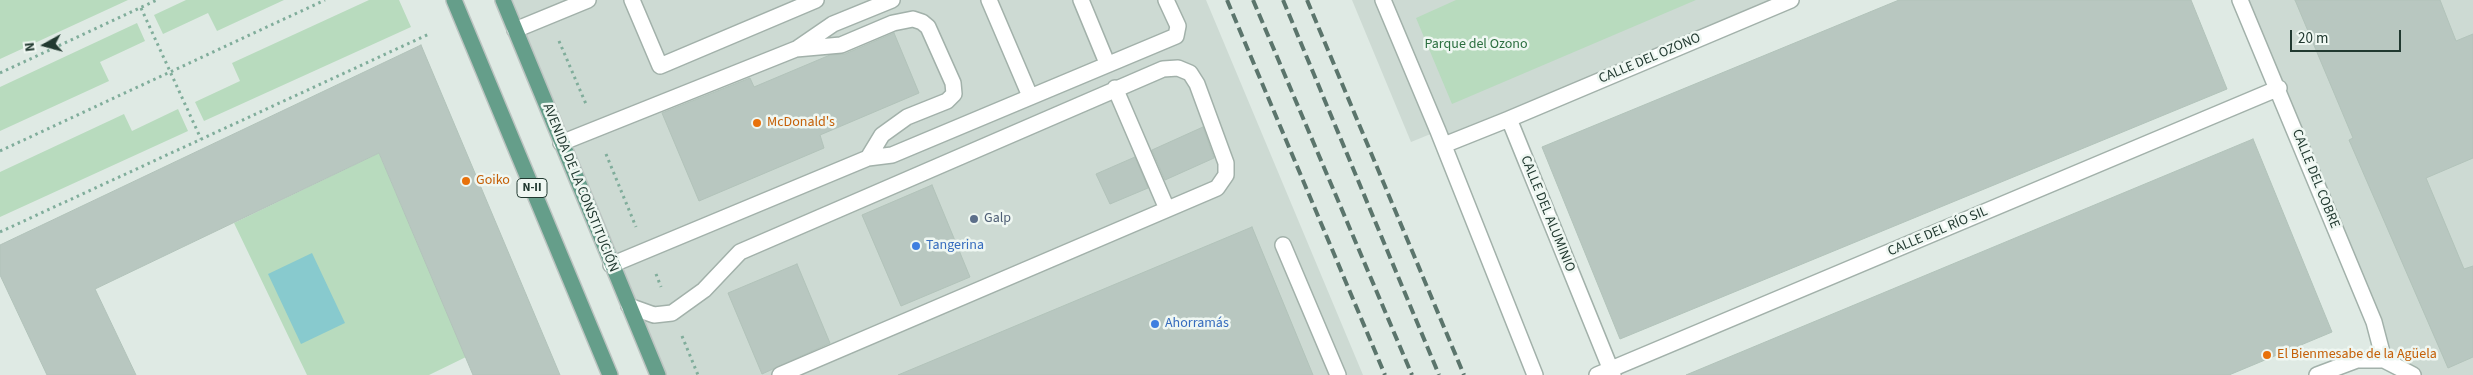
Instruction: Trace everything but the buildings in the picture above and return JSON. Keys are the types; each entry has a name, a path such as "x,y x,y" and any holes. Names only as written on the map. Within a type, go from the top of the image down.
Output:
{"main road":[{"name":"N-II","path":"454,0 610,375"},
{"name":"AVENIDA DE LA CONSTITUCIÓN","path":"503,0 658,375"}],"street":[{"path":"515,30 588,0"},
{"path":"632,0 660,66 816,0"},
{"path":"561,143 796,49 833,24 892,0"},
{"path":"989,0 1030,96"},
{"path":"1081,0 1108,64"},
{"path":"611,265 868,158 892,155 1176,36 1178,26 1166,0"},
{"path":"1383,0 1444,145 1535,375"},
{"name":"CALLE DEL OZONO","path":"1508,119 1790,0"},
{"name":"CALLE DEL COBRE","path":"2240,0 2279,88 2374,322 2384,360"},
{"path":"796,49 841,45 893,23 913,19 922,22 928,27 953,83 954,94 948,101 907,117 882,135 868,158"},
{"path":"629,306 654,315 672,313 704,290 740,252 968,155 1116,88 1163,69 1178,68 1190,73 1197,84 1226,163 1226,175 1217,188 780,375"},
{"path":"1116,88 1167,209"},
{"name":"CALLE DEL RÍO SIL","path":"1607,373 2279,88"},
{"path":"1444,145 1508,119"},
{"name":"CALLE DEL ALUMINIO","path":"1508,119 1607,373"},
{"path":"1283,245 1338,375"},
{"path":"2317,375 2357,360 2384,360 2413,375"}],"path":[{"path":"0,73 157,0"},
{"path":"0,151 325,0"},
{"path":"141,8 201,139"},
{"path":"549,16 698,375"},
{"path":"0,232 429,34"}],"shaded area":[{"path":"503,0 1206,0 1363,375 658,375"},
{"path":"1352,0 1791,0 1444,145 1438,131 1411,142"},
{"path":"2240,0 2473,0 2473,375 2413,375 2384,360"}],"green space":[{"path":"0,0 128,0 0,59"},
{"path":"186,0 284,0 217,31 208,13 163,34 154,15"},
{"path":"369,0 399,0 411,27 204,121 195,102 240,81 232,63"},
{"name":"Parque del Ozono","path":"1456,0 1696,0 1452,104 1416,18"},
{"path":"137,23 145,41 100,62 109,81 0,131 0,87"},
{"path":"178,109 188,131 0,217 0,172 124,114 132,131"},
{"path":"379,153 466,357 429,375 307,375 234,223"}],"water":[{"path":"312,253 345,323 301,344 268,274"}],"railway":[{"path":"1227,0 1385,375"},
{"path":"1253,0 1412,375"},
{"path":"1283,0 1439,375"},
{"path":"1307,0 1464,375"}],"place":[{"name":"McDonald's","path":"757,123"},
{"name":"Goiko","path":"466,181"},
{"name":"Galp","path":"974,219"},
{"name":"Tangerina","path":"916,246"},
{"name":"Ahorramás","path":"1155,324"},
{"name":"El Bienmesabe de la Agüela","path":"2267,355"}]}
